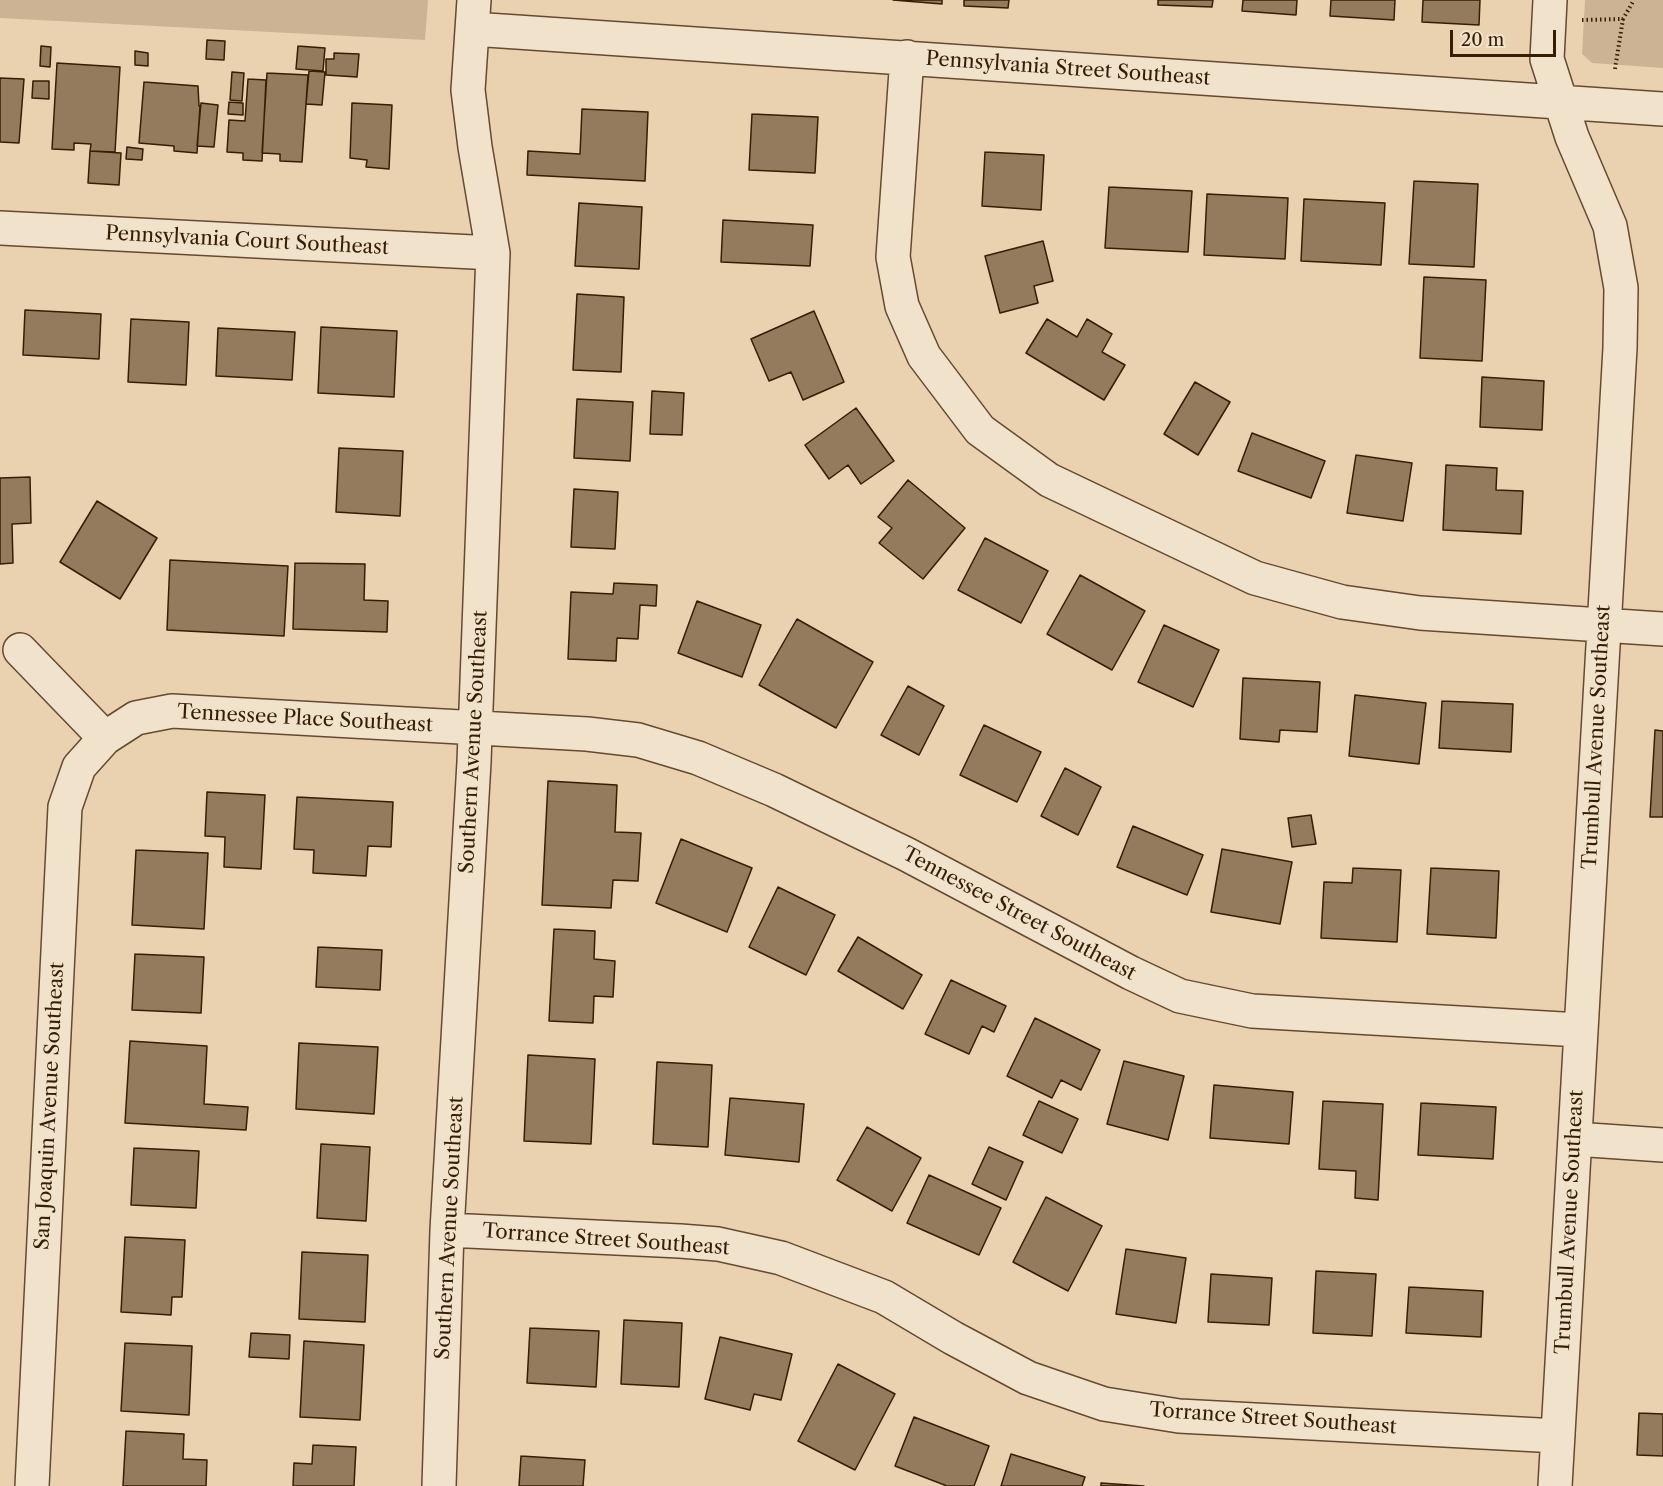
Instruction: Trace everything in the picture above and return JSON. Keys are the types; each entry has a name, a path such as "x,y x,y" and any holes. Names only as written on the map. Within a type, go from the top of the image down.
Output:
{"street":[{"name":"Trumbull Avenue Southeast","path":"1550,0 1547,59 1572,137 1610,226 1621,288 1620,348 1555,1486"},
{"name":"Pennsylvania Street Southeast","path":"473,14 908,57 1663,109"},
{"name":"Southern Avenue Southeast","path":"439,1486 447,1230 475,728 493,253 468,90 473,14"},
{"path":"908,57 893,257 902,306 924,356 980,430 1049,480 1255,578 1342,602 1420,613 1663,629"},
{"name":"Pennsylvania Court Southeast","path":"0,228 493,253"},
{"path":"20,650 105,738"},
{"name":"Tennessee Place Southeast","path":"105,738 136,718 172,711 475,728"},
{"name":"Tennessee Street Southeast","path":"475,728 587,734 638,740 698,758 774,790 906,855 1131,973 1180,996 1252,1011 1580,1030"},
{"name":"San Joaquin Avenue Southeast","path":"32,1486 64,807 79,767 105,738"},
{"path":"1575,1139 1663,1145"},
{"name":"Torrance Street Southeast","path":"447,1230 718,1244 781,1258 884,1297 953,1338 1028,1378 1104,1404 1179,1416 1558,1436"}],"path":[{"path":"1615,69 1623,19 1634,0"},
{"path":"1578,20 1623,19"}],"shaded area":[{"path":"0,0 428,0 425,40 0,18"},
{"path":"1585,0 1663,0 1663,68 1592,63 1582,54"}],"building":[{"path":"893,0 942,0 942,4"},
{"path":"964,0 1009,0 1008,8 964,6"},
{"path":"1158,0 1213,0 1212,7 1158,5"},
{"path":"1243,0 1297,0 1296,15 1242,11"},
{"path":"1331,0 1395,0 1394,20 1330,16"},
{"path":"1423,0 1480,0 1479,25 1422,22"},
{"path":"207,40 225,41 224,60 206,59"},
{"path":"41,46 51,47 50,67 40,66"},
{"path":"298,46 325,48 323,71 296,69"},
{"path":"135,51 148,53 148,66 135,65"},
{"path":"334,53 359,54 357,77 326,75 326,59 334,59"},
{"path":"57,63 120,67 115,152 90,151 91,144 74,143 74,150 52,149"},
{"path":"309,71 325,72 322,105 306,104"},
{"path":"232,72 244,73 242,101 230,100"},
{"path":"267,73 308,75 302,162 280,161 280,154 262,153"},
{"path":"0,78 24,79 19,143 0,142"},
{"path":"248,79 266,80 262,161 243,160 243,153 227,152 229,120 245,121"},
{"path":"33,81 49,81 49,99 32,98"},
{"path":"144,82 198,86 200,106 197,153 174,151 174,146 139,143"},
{"path":"229,102 243,103 243,115 228,114"},
{"path":"201,103 218,105 214,147 197,146"},
{"path":"352,103 392,105 389,169 366,167 367,160 350,158"},
{"path":"582,109 648,112 645,181 527,175 528,151 580,154"},
{"path":"752,114 818,117 815,173 749,170"},
{"path":"127,147 143,149 142,160 126,159"},
{"path":"90,151 121,153 119,185 88,183"},
{"path":"985,152 1044,155 1041,210 982,206"},
{"path":"1414,181 1478,184 1474,267 1409,264"},
{"path":"1109,187 1192,191 1188,252 1105,248"},
{"path":"1207,194 1288,198 1285,259 1204,255"},
{"path":"1304,199 1385,203 1381,265 1301,261"},
{"path":"579,203 642,207 639,269 575,266"},
{"path":"723,220 813,225 810,266 721,262"},
{"path":"1043,241 1053,281 1034,286 1038,303 1000,313 985,256"},
{"path":"1424,277 1486,280 1482,361 1420,358"},
{"path":"577,294 624,297 621,372 573,370"},
{"path":"25,310 101,314 99,359 23,355"},
{"path":"814,311 844,382 803,400 791,372 769,381 751,339"},
{"path":"131,319 189,322 186,385 128,382"},
{"path":"1047,319 1077,337 1087,319 1112,334 1102,352 1125,365 1104,400 1026,353"},
{"path":"321,327 397,331 394,397 318,393"},
{"path":"218,328 295,332 292,380 216,376"},
{"path":"1482,377 1544,381 1542,430 1480,427"},
{"path":"1195,382 1230,402 1198,455 1164,434"},
{"path":"652,391 684,393 682,435 650,434"},
{"path":"577,399 633,402 630,461 574,458"},
{"path":"856,408 894,461 861,484 848,465 829,479 805,445"},
{"path":"1252,433 1325,461 1311,498 1238,471"},
{"path":"339,448 403,451 400,516 336,512"},
{"path":"1356,455 1412,463 1403,521 1347,513"},
{"path":"1446,465 1497,468 1496,490 1523,491 1521,534 1443,530"},
{"path":"30,477 31,523 12,524 13,563 0,564 0,478"},
{"path":"908,480 965,528 923,579 879,543 892,528 878,517"},
{"path":"574,489 618,492 615,549 571,547"},
{"path":"97,501 157,538 120,599 60,562"},
{"path":"985,538 1048,571 1021,623 958,590"},
{"path":"170,560 288,566 284,636 167,630"},
{"path":"295,563 365,564 364,600 388,601 387,632 293,629"},
{"path":"1080,575 1145,611 1112,670 1047,634"},
{"path":"614,583 657,585 656,606 640,605 638,639 617,638 616,661 568,659 571,592 613,594"},
{"path":"697,601 761,625 742,677 678,653"},
{"path":"797,619 873,662 836,728 759,685"},
{"path":"1164,625 1219,650 1193,707 1138,682"},
{"path":"1243,678 1320,682 1317,732 1280,730 1279,742 1240,739"},
{"path":"908,686 944,706 919,755 881,735"},
{"path":"1355,695 1426,703 1419,764 1349,756"},
{"path":"1442,701 1513,704 1511,752 1439,748"},
{"path":"984,725 1041,752 1017,802 960,775"},
{"path":"1655,730 1663,731 1663,817 1650,817"},
{"path":"1065,768 1101,787 1078,835 1041,816"},
{"path":"548,781 617,785 615,832 641,833 638,881 613,880 611,908 542,905"},
{"path":"207,792 265,795 261,869 224,867 225,837 205,836"},
{"path":"297,797 393,802 391,847 368,846 366,876 313,873 314,850 294,849"},
{"path":"1311,815 1316,844 1292,847 1288,818"},
{"path":"1133,826 1203,855 1187,895 1117,867"},
{"path":"681,839 752,868 727,932 656,903"},
{"path":"1222,849 1292,862 1280,924 1211,912"},
{"path":"136,850 208,853 204,929 132,925"},
{"path":"1353,868 1401,870 1397,942 1321,938 1324,882 1352,883"},
{"path":"1431,868 1499,871 1496,938 1427,934"},
{"path":"778,887 835,915 806,975 749,947"},
{"path":"554,929 595,931 594,959 615,961 613,997 594,996 593,1023 549,1021"},
{"path":"858,937 922,975 903,1009 838,971"},
{"path":"318,947 382,950 380,990 316,987"},
{"path":"135,954 204,957 201,1013 132,1010"},
{"path":"951,980 1006,1006 994,1032 982,1026 969,1054 925,1034"},
{"path":"1035,1018 1100,1050 1081,1090 1061,1080 1052,1098 1007,1076"},
{"path":"130,1041 207,1046 204,1104 248,1107 246,1130 125,1123"},
{"path":"299,1043 378,1047 374,1114 296,1109"},
{"path":"528,1055 595,1059 591,1144 524,1141"},
{"path":"1124,1061 1184,1076 1168,1140 1107,1124"},
{"path":"657,1062 712,1065 708,1147 653,1144"},
{"path":"1214,1085 1293,1092 1289,1144 1210,1138"},
{"path":"730,1098 804,1104 799,1162 725,1155"},
{"path":"1039,1101 1078,1119 1062,1153 1023,1135"},
{"path":"1323,1101 1383,1104 1378,1200 1355,1198 1356,1171 1319,1169"},
{"path":"1421,1103 1496,1107 1493,1159 1418,1155"},
{"path":"867,1127 921,1158 892,1211 837,1180"},
{"path":"321,1144 370,1147 366,1221 317,1218"},
{"path":"989,1147 1023,1162 1006,1200 972,1184"},
{"path":"134,1148 199,1151 196,1208 131,1205"},
{"path":"929,1175 1001,1208 979,1255 907,1223"},
{"path":"1046,1197 1102,1226 1068,1291 1013,1262"},
{"path":"125,1237 185,1240 182,1297 172,1297 171,1315 121,1312"},
{"path":"1126,1249 1186,1258 1176,1323 1116,1314"},
{"path":"302,1252 368,1255 365,1322 299,1319"},
{"path":"1316,1271 1376,1274 1372,1336 1313,1333"},
{"path":"1211,1274 1272,1278 1269,1325 1208,1322"},
{"path":"1409,1287 1483,1291 1481,1337 1406,1333"},
{"path":"624,1320 682,1323 679,1387 621,1384"},
{"path":"530,1328 599,1331 596,1387 527,1383"},
{"path":"251,1333 290,1335 289,1359 249,1357"},
{"path":"720,1337 792,1354 781,1400 754,1394 750,1410 705,1399"},
{"path":"304,1341 364,1345 360,1420 300,1417"},
{"path":"125,1343 192,1346 189,1415 121,1411"},
{"path":"838,1364 895,1394 855,1470 798,1441"},
{"path":"1639,1413 1663,1414 1663,1456 1637,1455"},
{"path":"914,1417 989,1446 974,1486 947,1486 895,1466"},
{"path":"126,1431 184,1434 183,1459 207,1460 206,1486 123,1486"},
{"path":"313,1445 356,1447 354,1486 293,1486 294,1463 312,1464"},
{"path":"1011,1454 1085,1477 1082,1486 1001,1486"},
{"path":"521,1456 585,1460 583,1486 519,1486"},
{"path":"1101,1483 1144,1486 1101,1486"}]}
